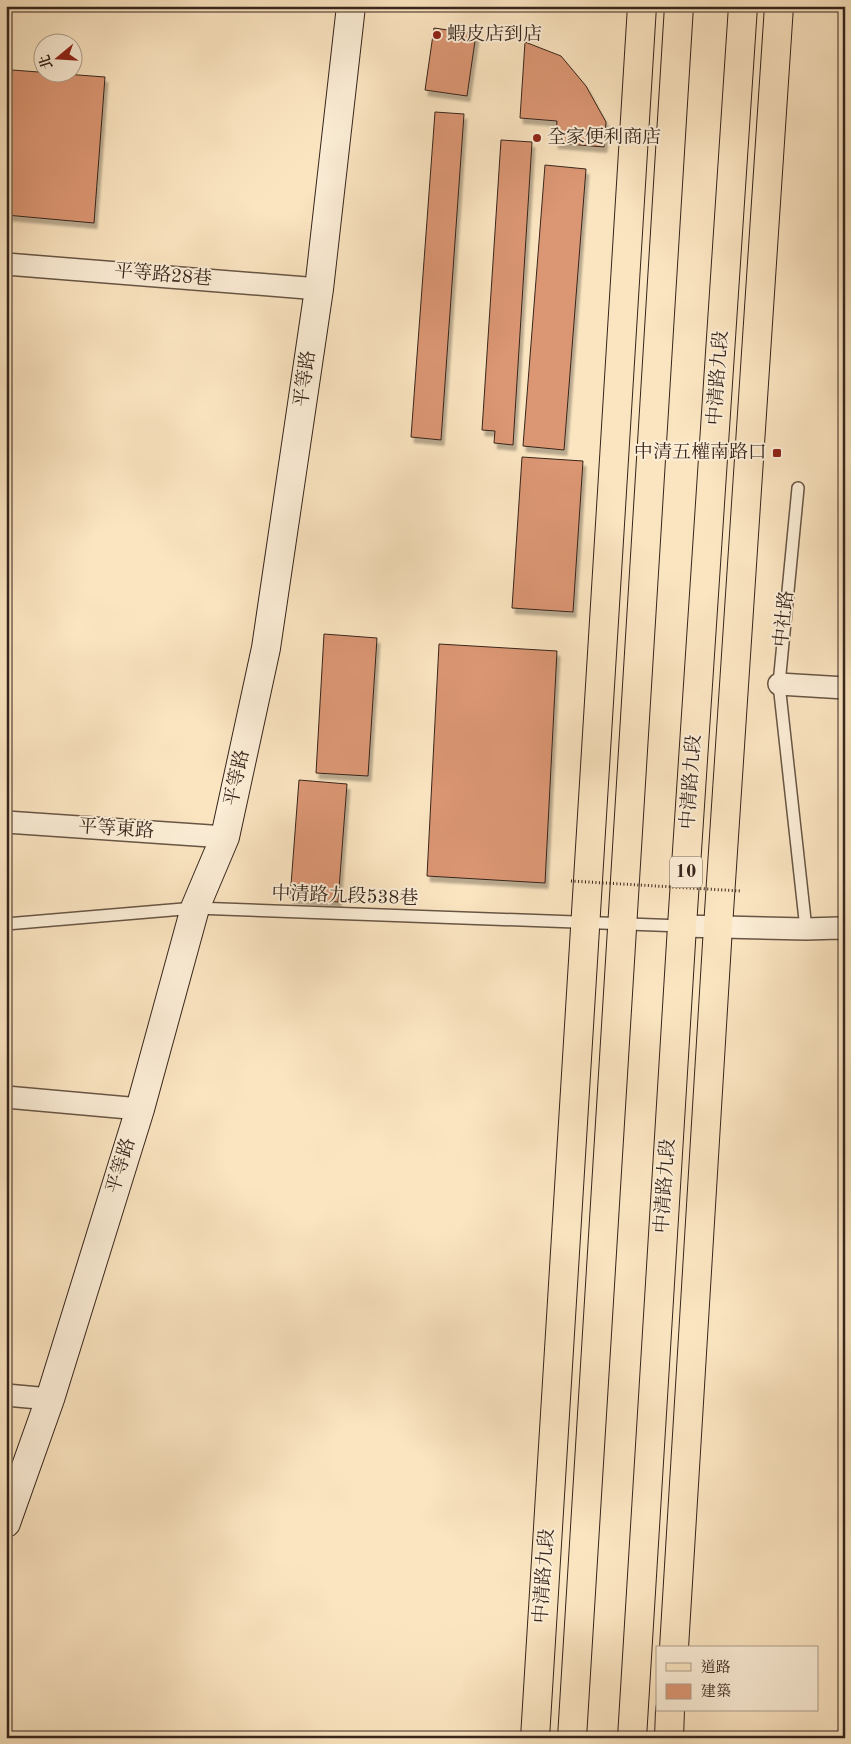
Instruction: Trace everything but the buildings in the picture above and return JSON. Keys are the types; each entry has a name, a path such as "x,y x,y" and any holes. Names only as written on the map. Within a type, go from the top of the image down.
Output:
{"main road":[{"name":"中清路九段","path":"535,1738 642,6"},
{"name":"中清路九段","path":"572,1738 678,6"},
{"name":"中清路九段","path":"632,1738 682,926 743,6"},
{"name":"中清路九段","path":"674,1646 718,928 780,6"},
{"path":"669,1738 670,1712"}],"street":[{"name":"平等路","path":"6,1523 50,1400 140,1109 196,908 225,837 266,648 319,289 352,6"},
{"name":"平等路28巷","path":"6,264 319,289"},
{"path":"779,684 845,688"},
{"name":"平等東路","path":"6,822 225,837"},
{"path":"682,926 806,930 839,928 845,930"},
{"path":"6,1098 140,1109"},
{"path":"6,1395 50,1400"}],"lane":[{"name":"中社路","path":"798,488 779,684 806,930"},
{"name":"中清路九段538巷","path":"6,924 196,908 585,924 682,926"}],"path":[{"path":"571,881 741,891"}],"place":[{"name":"蝦皮店到店","path":"437,35"},
{"name":"全家便利商店","path":"537,138"},
{"name":"中清五權南路口","path":"777,453"}]}
